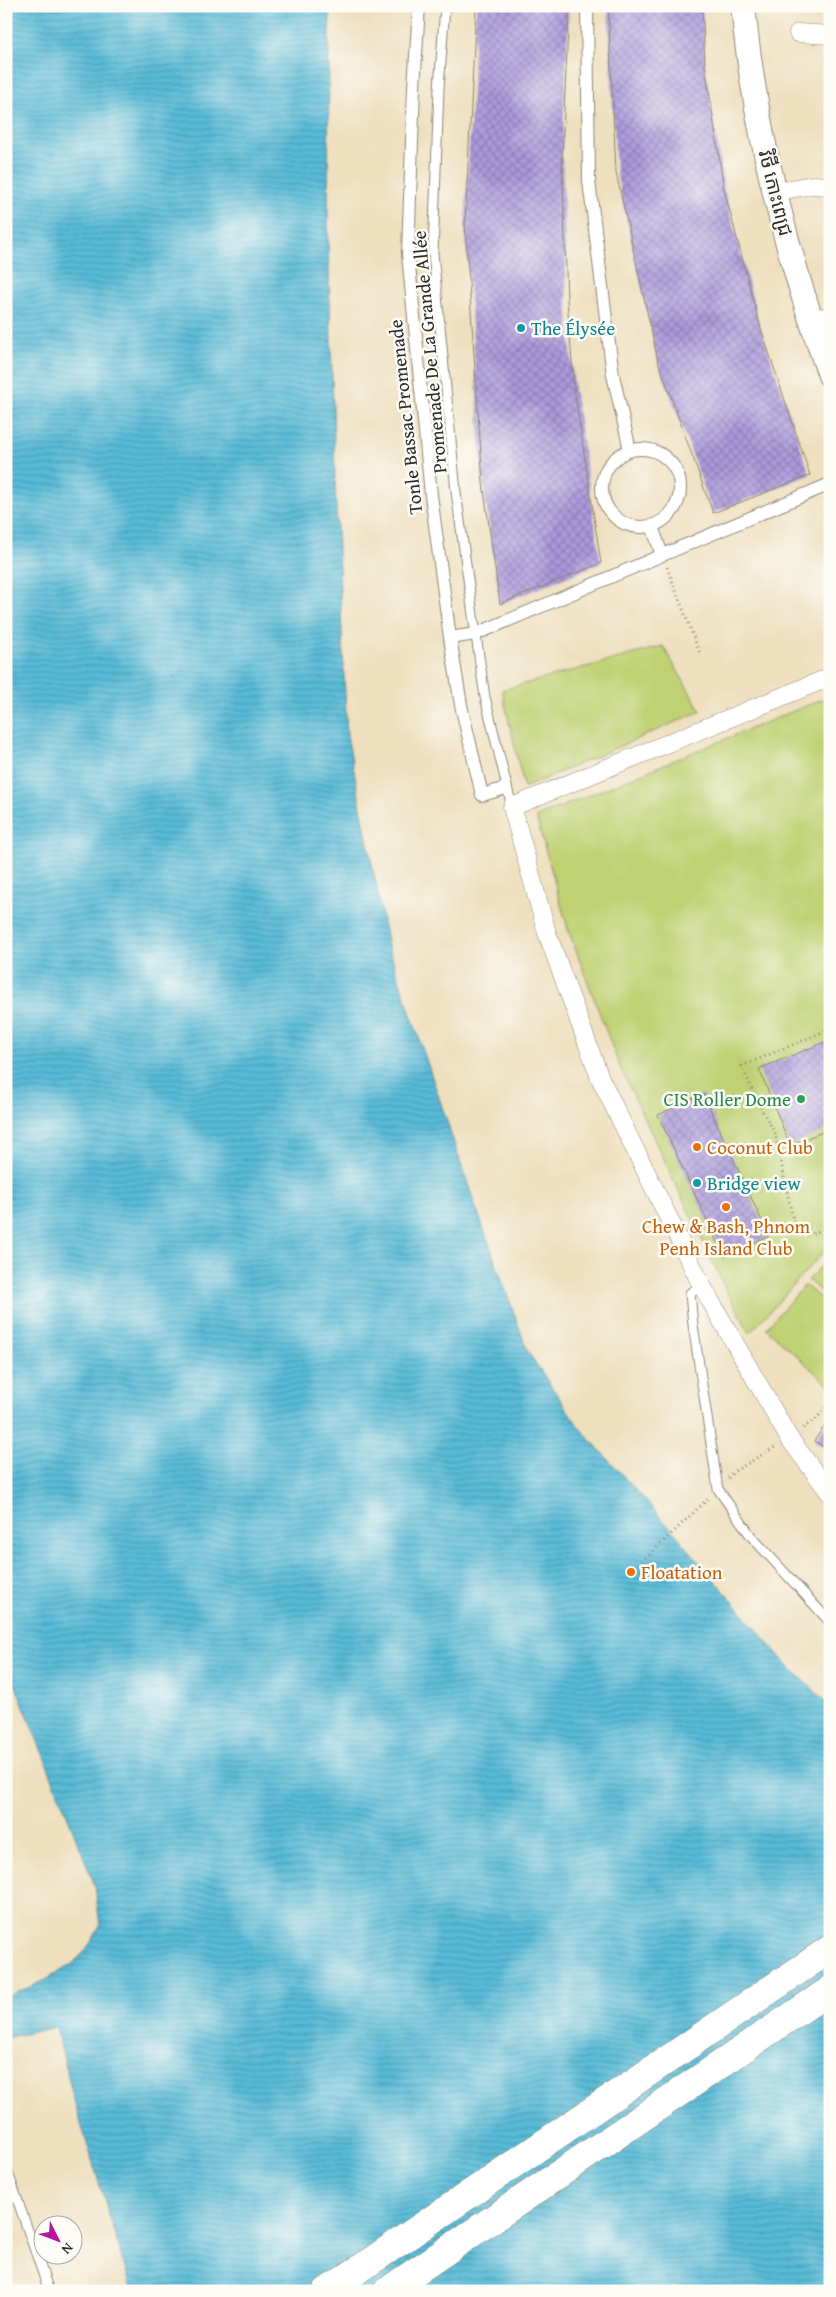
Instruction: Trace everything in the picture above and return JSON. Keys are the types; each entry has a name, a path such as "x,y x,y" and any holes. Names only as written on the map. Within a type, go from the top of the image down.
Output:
{"main road":[{"name":"វិថី កោះពេជ្រ","path":"743,6 757,112 774,192 822,328 830,376"},
{"path":"327,2291 830,1949"},
{"path":"387,2291 830,1990"}],"street":[{"name":"Tonle Bassac Promenade","path":"419,6 408,254 431,495 461,705 482,796 506,788"},
{"path":"587,6 589,181 613,375 630,450"},
{"path":"798,33 830,35"},
{"path":"774,192 812,185 830,186"},
{"path":"630,450 648,450 658,453 670,463 678,476 679,498 674,508 666,517 652,526 636,526 624,523 607,508 603,497 604,474 618,457 630,450"},
{"path":"450,638 476,634 830,484"},
{"path":"652,526 662,555"},
{"path":"830,677 512,807 547,933 600,1078 702,1286 789,1438 830,1493"}],"lane":[{"name":"Promenade De La Grande Allée","path":"445,6 439,88 433,254 456,492 476,634 485,697 512,807"},
{"path":"702,1286 690,1293 718,1489 751,1536 830,1622"},
{"path":"6,2167 49,2291"}],"path":[{"path":"668,570 700,654"},
{"path":"830,1029 742,1066 759,1105 775,1133 793,1220 809,1235 830,1227"},
{"path":"631,1572 718,1489 733,1472 816,1419 830,1402"}],"green space":[{"path":"663,646 701,711 524,788 502,690"},
{"path":"830,696 830,1245 750,1333 726,1290 619,1065 568,929 536,817"},
{"path":"830,1257 830,1300 808,1280"},
{"path":"805,1285 830,1307 830,1386 766,1328"}],"water":[{"path":"6,6 331,6 329,32 328,238 336,507 347,735 388,946 474,1202 528,1352 579,1427 673,1531 781,1658 830,1706 830,2291 132,2291 74,2101 56,2027 6,2038 6,1997 46,1980 72,1964 87,1949 100,1926 95,1886 6,1661"}],"building":[{"name":"The Élysée","path":"476,6 569,6 562,154 567,299 574,388 601,563 500,604 483,483 465,225"},
{"path":"608,6 702,6 705,65 724,189 760,326 810,475 713,513 658,361 616,172"},
{"name":"CIS Roller Dome","path":"830,1040 830,1129 790,1145 759,1069"},
{"path":"703,1094 769,1236 724,1257 658,1115"},
{"path":"830,1418 830,1451 814,1441"}],"place":[{"name":"The Élysée","path":"521,328"},
{"name":"CIS Roller Dome","path":"801,1099"},
{"name":"Coconut Club","path":"697,1147"},
{"name":"Bridge view","path":"697,1183"},
{"name":"Chew & Bash, Phnom Penh Island Club","path":"726,1207"},
{"name":"Floatation","path":"631,1572"}]}
